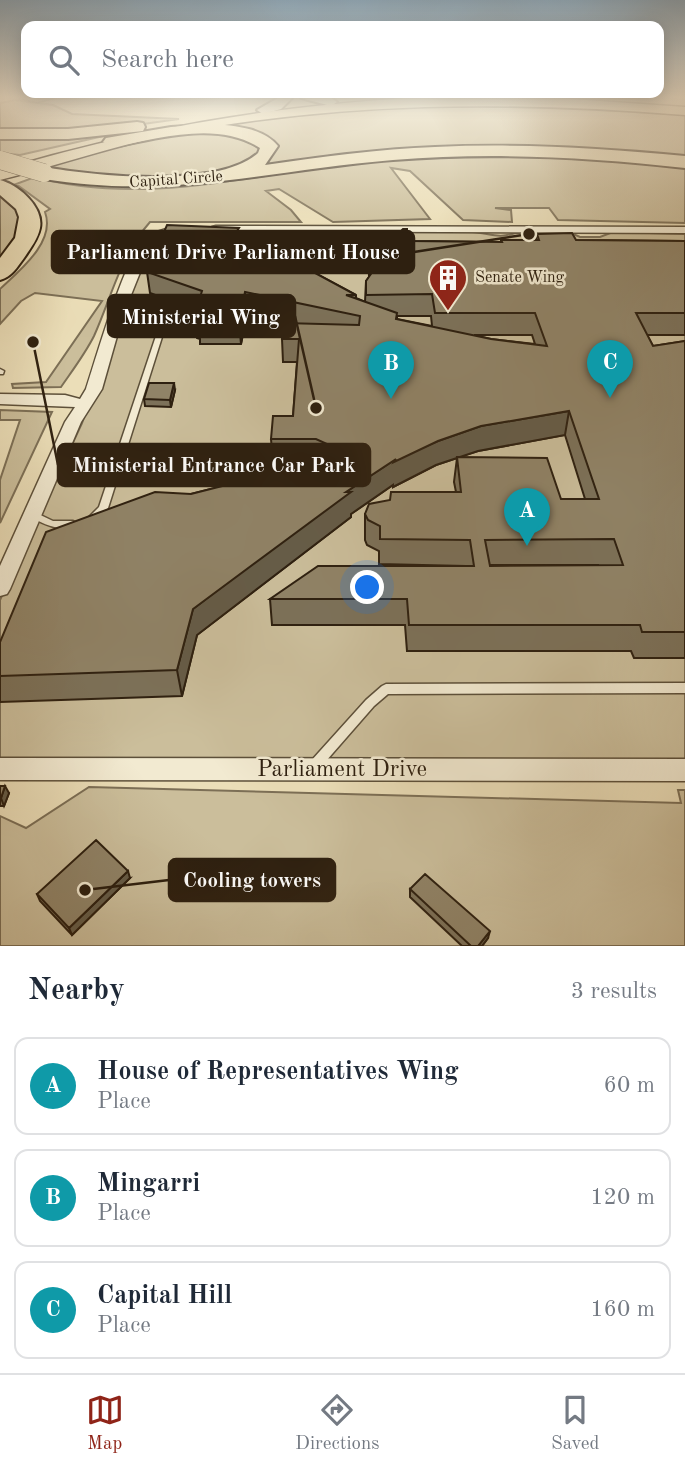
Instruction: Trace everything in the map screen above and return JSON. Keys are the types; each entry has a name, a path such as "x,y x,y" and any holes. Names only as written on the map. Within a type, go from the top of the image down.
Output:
{"highway":[{"path":"183,182 256,164 266,154 269,146 262,142"},
{"name":"Capital Circle","path":"0,160 44,173 119,184 183,182 407,154 513,150 685,162"},
{"path":"0,186 23,202 30,213 32,225 27,239 0,273"}],"main road":[{"path":"0,168 103,142"},
{"path":"0,175 106,142"}],"street":[{"path":"0,589 82,404 98,379 116,315 148,241 166,232 192,229"},
{"path":"205,229 685,230"},
{"path":"0,399 65,400 82,404"},
{"name":"Parliament Drive","path":"0,769 685,769"}],"lane":[{"path":"333,229 364,248 390,249"},
{"path":"32,514 46,522 67,525 93,518 103,508 165,317 162,313 148,309 116,315"},
{"path":"312,769 370,703 386,690 685,688"}],"shaded area":[{"path":"0,142 77,142 20,155 0,153"},
{"path":"129,142 255,142 258,143 259,153 239,165 213,173 184,177 120,177 61,170 38,164"},
{"path":"254,142 685,142 685,160 558,149 251,169 274,152"},
{"path":"552,154 685,167 685,223 558,220 549,208 495,208 511,210 512,222 463,220 410,171 391,168 430,219 333,222 279,189 266,191 291,210 301,222 150,222 124,262 90,343 61,387 13,388 12,384 46,382 102,301 35,293 21,301 0,324 0,289 41,245 47,223 45,212 50,209 16,184 35,177 115,189 155,188 380,160"},
{"path":"0,193 17,212 21,226 0,261"},
{"path":"325,232 343,239 353,238 343,232 472,232 499,236 515,233 571,233 580,237 600,237 613,232 685,234 685,770 0,769 0,600 82,423 146,243 185,233"},
{"path":"0,410 52,412 0,523 0,480 20,420 0,420"},
{"path":"89,787 681,803 678,790 685,790 685,946 0,946 0,816 26,828"}],"building":[{"path":"167,225 239,228 237,231 356,295 346,295 397,313 396,319 491,339 547,346 535,313 435,313 432,294 366,295 366,281 380,261 369,261 368,241 399,241 390,232 409,233 410,241 502,242 501,240 539,240 537,234 572,233 576,240 685,241 685,313 636,313 653,346 685,341 685,632 642,632 640,625 409,625 407,599 270,599 318,566 474,566 470,540 380,539 380,526 368,520 365,514 369,504 390,500 391,492 461,492 457,457 547,458 561,499 599,499 569,411 481,426 438,441 394,462 396,459 346,492 351,492 193,609 177,670 0,676 0,642 46,532 155,492 191,494 349,454 316,439 271,439 273,416 293,416 299,339 282,339 284,323 359,325 360,316 245,292 239,322 198,321 198,316 194,316 202,291 147,272","holes":["614,539 623,565 490,566 485,540"]},
{"path":"149,383 174,383 170,400 144,399"},
{"path":"0,786 5,786 1,798 0,798"},
{"path":"96,840 128,871 69,928 37,894"},
{"path":"425,874 490,931 478,946 471,946 410,889"}],"place":[{"name":"Parliament Drive Parliament House","path":"529,234"},
{"name":"Senate Wing","path":"448,312"},
{"name":"Ministerial Entrance Car Park","path":"33,342"},
{"name":"Capital Hill","path":"610,398"},
{"name":"Mingarri","path":"391,399"},
{"name":"Ministerial Wing","path":"316,408"},
{"name":"House of Representatives Wing","path":"527,546"},
{"name":"Cooling towers","path":"85,890"}]}
